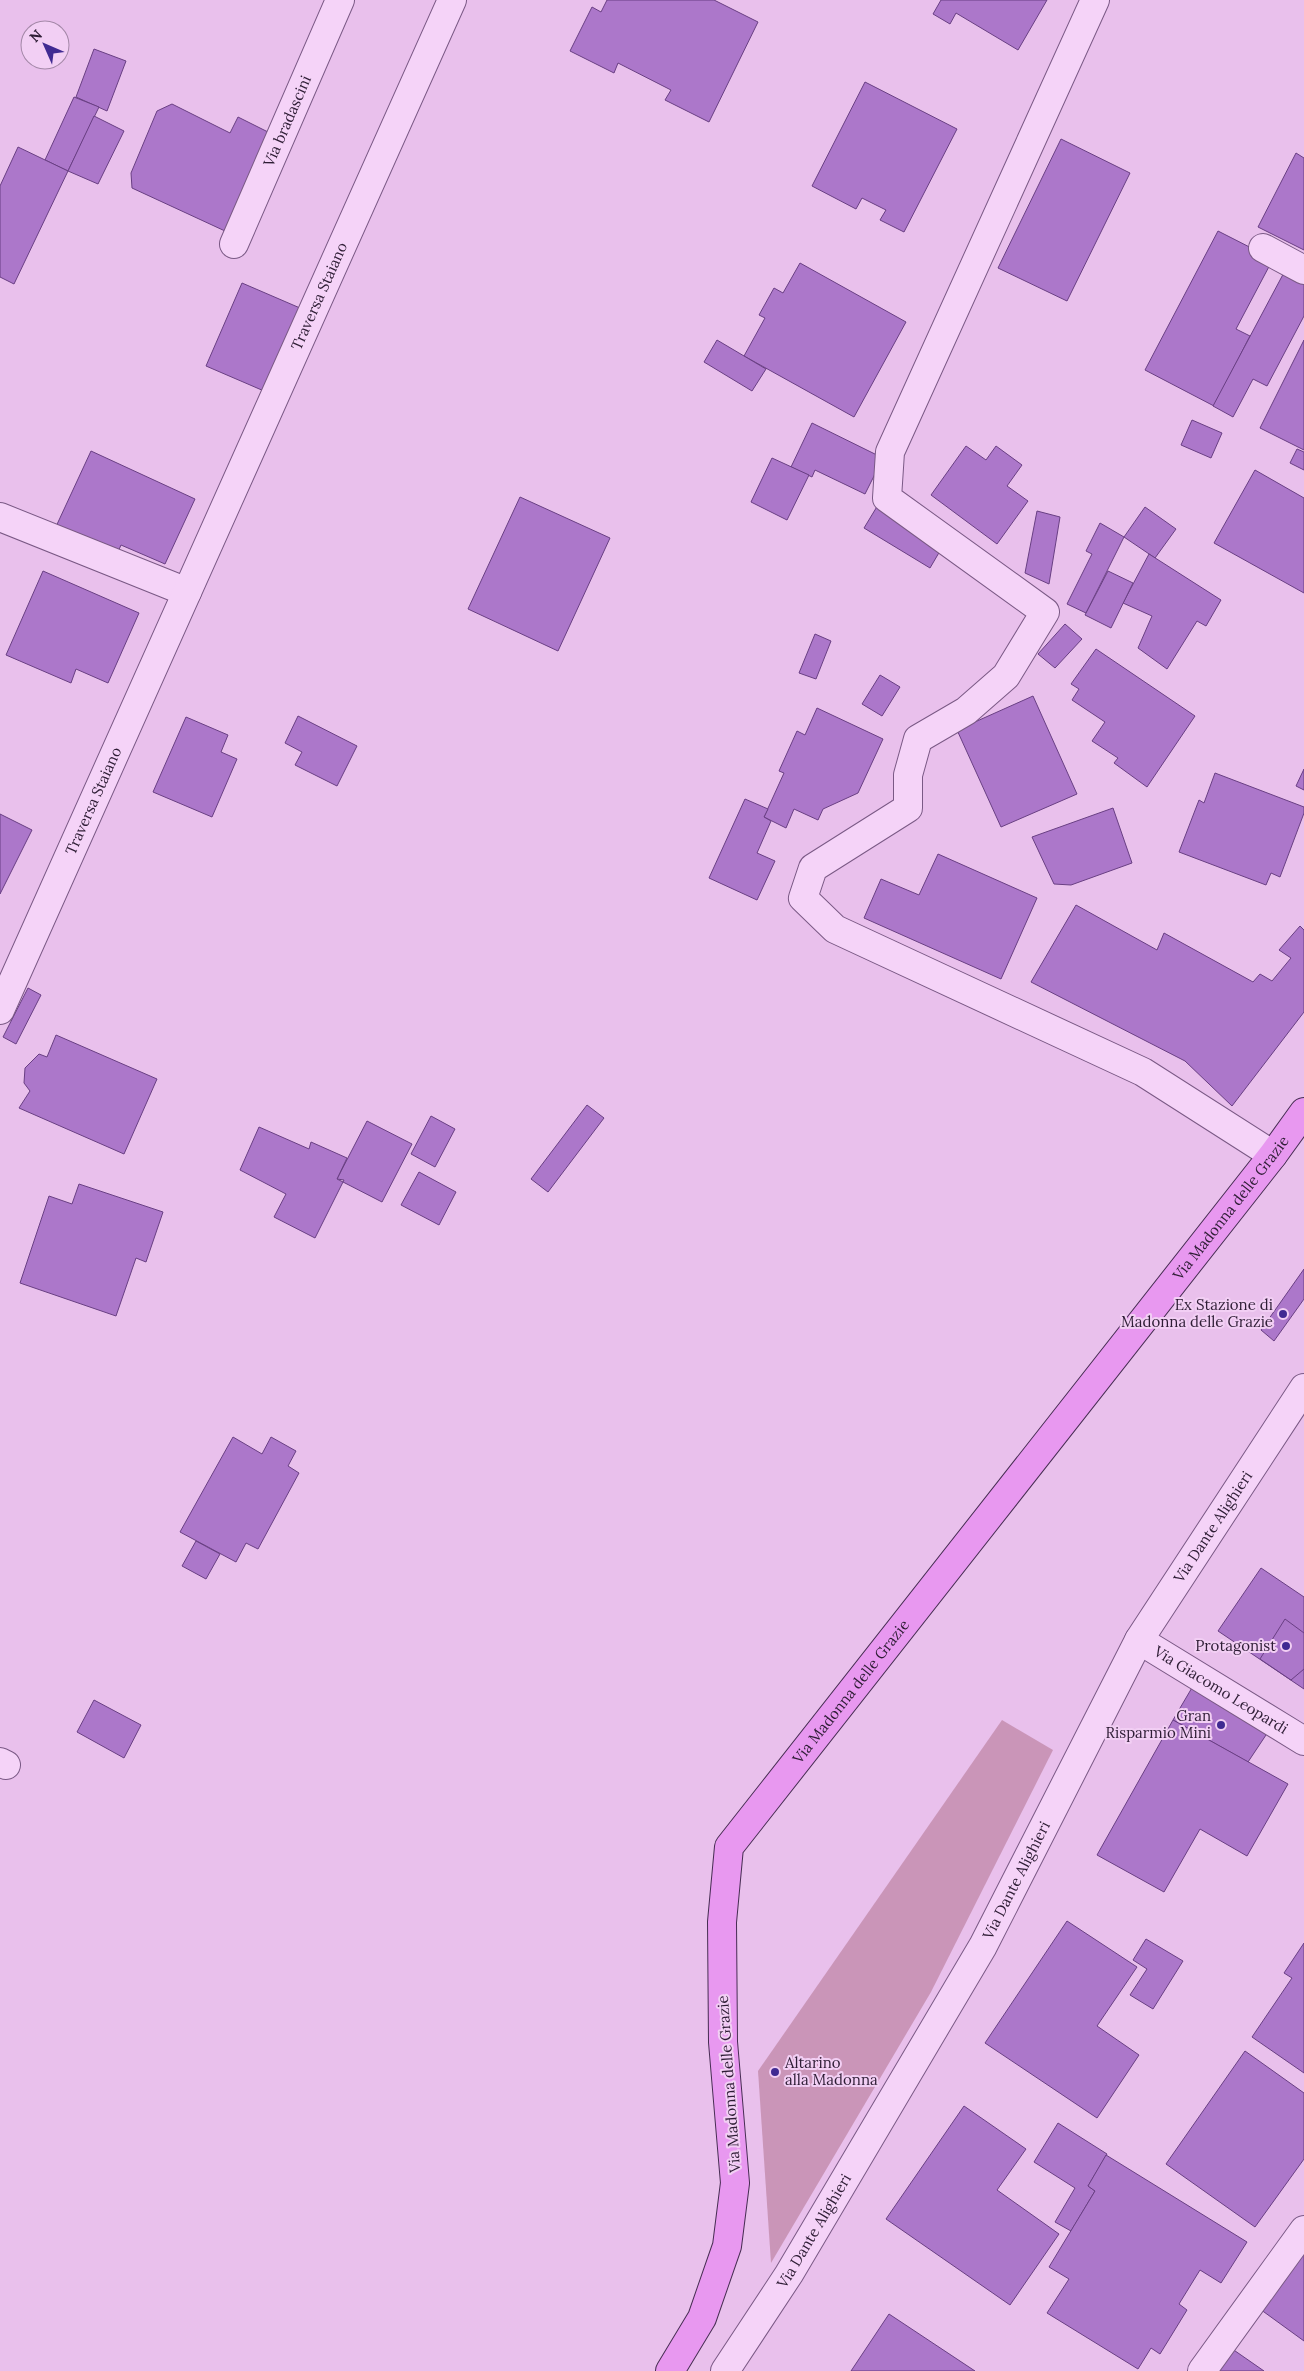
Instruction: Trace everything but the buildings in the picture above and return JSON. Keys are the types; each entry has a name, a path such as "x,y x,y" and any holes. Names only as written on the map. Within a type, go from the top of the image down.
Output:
{"main road":[{"name":"Via Madonna delle Grazie","path":"670,2371 702,2318 727,2246 735,2183 723,2042 722,1922 729,1847 1273,1155 1304,1112"}],"street":[{"name":"Via bradascini","path":"234,244 340,0"},
{"name":"Traversa Staiano","path":"0,1010 452,0"},
{"path":"1095,0 890,452 887,498 1045,612 1006,676 966,712 918,739 908,774 908,808 813,868 803,898 834,929 1143,1072 1273,1155"},
{"path":"1263,248 1304,270"},
{"path":"0,517 187,592"},
{"name":"Via Dante Alighieri","path":"725,2371 789,2274 983,1946 1139,1640 1304,1388"},
{"name":"Via Giacomo Leopardi","path":"1139,1640 1304,1741"},
{"path":"1202,2371 1304,2230"}],"shaded area":[{"path":"1002,1720 1053,1750 931,1992 771,2263 758,2071"}],"place":[{"name":"Ex Stazione di Madonna delle Grazie","path":"1283,1314"},
{"name":"Protagonist","path":"1286,1646"},
{"name":"Gran Risparmio Mini","path":"1221,1725"},
{"name":"Altarino alla Madonna","path":"775,2072"}]}
